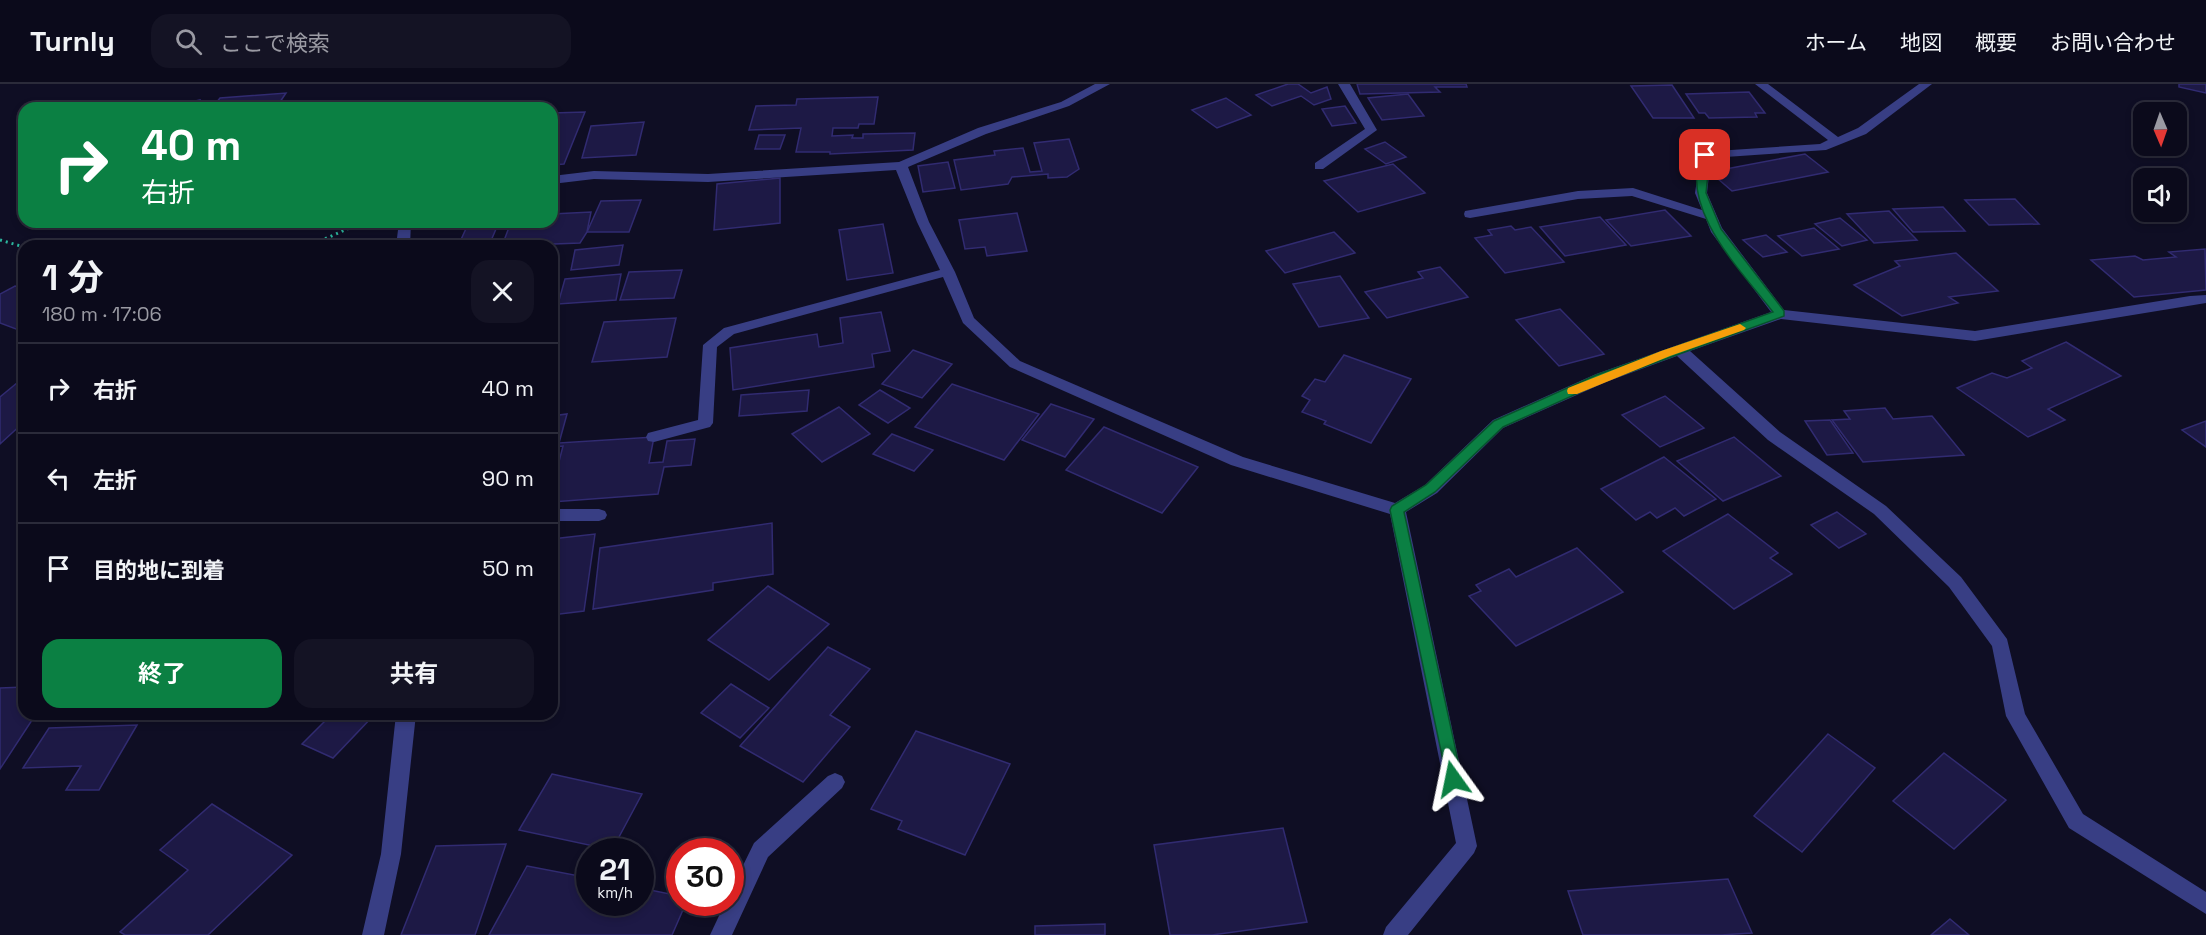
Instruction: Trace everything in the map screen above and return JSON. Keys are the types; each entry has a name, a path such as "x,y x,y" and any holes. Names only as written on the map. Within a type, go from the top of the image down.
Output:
{"street":[{"path":"558,179 594,175 708,178 901,166 931,151 982,131 1065,104 1104,84"},
{"path":"1318,166 1371,130 1344,84"},
{"path":"1761,84 1836,141"},
{"path":"1780,314 1716,229 1701,193 1705,155 1822,147 1862,131 1926,84"},
{"path":"901,166 923,222 948,272 968,320 1015,364 1237,461 1396,510 1431,489 1498,424 1601,378 1780,314 1975,336 2206,299"},
{"path":"1470,214 1578,195 1633,192 1711,217"},
{"path":"654,437 705,423 710,345 729,331 948,272"},
{"path":"1678,349 1774,436 1880,510 1955,582 2001,644 2016,716 2076,821 2206,904"},
{"path":"1394,935 1467,846 1396,510"},
{"path":"558,515 598,515"},
{"path":"373,935 391,854 405,720"},
{"path":"721,935 761,850 835,782"}],"path":[{"path":"324,240 350,228"},
{"path":"0,240 18,245"}],"building":[{"path":"1288,84 1298,84 1311,93 1327,87 1331,99 1314,105 1301,96 1272,106 1256,95"},
{"path":"1357,84 1466,84 1467,87 1435,87 1440,92 1360,94"},
{"path":"2179,84 2206,84 2206,93 2179,87"},
{"path":"1672,85 1694,118 1653,118 1631,86"},
{"path":"1749,92 1765,113 1755,113 1757,117 1709,118 1705,113 1699,113 1686,94"},
{"path":"286,93 280,102 217,102 220,98"},
{"path":"1408,94 1424,116 1382,120 1368,98"},
{"path":"878,97 874,124 859,124 858,128 833,128 832,136 853,135 852,138 863,138 863,134 915,133 913,150 830,154 830,152 796,152 801,128 749,130 756,106 796,105 797,99"},
{"path":"1226,98 1251,115 1217,128 1192,110"},
{"path":"1345,106 1356,123 1332,126 1322,109"},
{"path":"585,112 564,164 558,164 558,113"},
{"path":"644,122 636,155 582,158 591,126"},
{"path":"759,135 785,135 780,149 755,149"},
{"path":"1069,139 1079,169 1067,177 1048,178 1048,174 1012,177 1008,184 961,190 954,160 995,155 994,151 1023,148 1030,172 1042,171 1034,143"},
{"path":"1385,142 1406,157 1386,164 1365,149"},
{"path":"1805,154 1828,172 1732,191 1710,172"},
{"path":"948,162 955,188 923,192 918,166"},
{"path":"1393,164 1425,193 1358,212 1324,181"},
{"path":"780,178 780,223 714,230 717,184"},
{"path":"2015,199 2039,224 1989,225 1965,200"},
{"path":"641,200 629,232 587,232 601,201"},
{"path":"1943,207 1965,231 1913,232 1893,209"},
{"path":"1665,210 1691,236 1631,246 1606,220"},
{"path":"1889,211 1917,240 1874,243 1847,214"},
{"path":"591,212 587,232 580,243 558,244 558,240 504,240 509,228 558,228 558,214"},
{"path":"1017,213 1027,251 987,256 985,247 965,249 959,220"},
{"path":"1600,217 1626,245 1565,256 1540,227"},
{"path":"1840,218 1867,240 1842,246 1815,224"},
{"path":"883,224 893,273 847,280 839,230"},
{"path":"1511,226 1515,230 1531,227 1564,262 1505,273 1475,238 1492,235 1488,230"},
{"path":"466,228 496,228 491,240 461,240"},
{"path":"1814,228 1839,249 1802,256 1778,236"},
{"path":"1334,232 1355,253 1285,273 1266,251"},
{"path":"1766,235 1787,252 1763,257 1743,240"},
{"path":"623,245 619,265 571,270 575,250"},
{"path":"2205,249 2206,290 2134,297 2091,260 2135,256 2143,260 2176,257 2169,252"},
{"path":"1956,253 1998,291 1949,297 1958,303 1902,316 1854,285 1900,266 1895,261"},
{"path":"1440,267 1468,297 1387,318 1365,292 1423,278 1418,272"},
{"path":"682,270 674,298 620,300 629,272"},
{"path":"621,274 616,300 558,304 565,279"},
{"path":"1340,276 1369,318 1319,327 1293,284"},
{"path":"15,286 18,287 18,330 0,323 0,294"},
{"path":"1560,309 1604,354 1559,366 1516,320"},
{"path":"881,312 890,351 872,354 874,367 733,390 730,348 817,334 819,347 843,343 840,318"},
{"path":"676,318 667,357 592,362 604,322"},
{"path":"2066,342 2121,376 2048,409 2065,420 2028,437 1957,388 1992,373 2007,378 2032,368 2022,361"},
{"path":"913,350 952,364 922,398 882,384"},
{"path":"1344,355 1411,379 1371,443 1324,424 1326,421 1302,412 1310,400 1302,396 1315,379 1325,382"},
{"path":"18,382 18,428 0,444 0,397"},
{"path":"952,384 1039,414 1004,460 915,427"},
{"path":"809,390 807,411 739,416 741,395"},
{"path":"880,390 910,408 888,423 859,405"},
{"path":"1665,396 1704,428 1660,447 1622,415"},
{"path":"1051,404 1094,419 1065,457 1022,440"},
{"path":"839,407 870,434 822,462 792,434"},
{"path":"1885,408 1893,419 1932,416 1964,455 1863,462 1832,420 1850,419 1844,411"},
{"path":"567,414 559,443 654,437 649,463 663,462 667,441 695,439 691,465 664,467 658,494 558,502 558,466 563,446 558,446 558,415"},
{"path":"1830,420 1853,453 1827,455 1805,421"},
{"path":"2206,421 2206,447 2182,430"},
{"path":"1104,427 1198,467 1162,513 1066,470"},
{"path":"892,434 933,450 914,471 873,454"},
{"path":"1734,437 1781,476 1723,501 1677,461"},
{"path":"1664,457 1716,499 1684,516 1675,508 1657,518 1650,512 1636,520 1601,489"},
{"path":"1837,512 1866,534 1839,548 1811,525"},
{"path":"1728,514 1778,553 1770,558 1792,574 1734,609 1663,551"},
{"path":"772,523 773,574 713,583 713,590 593,609 600,548"},
{"path":"595,534 584,611 558,614 558,538"},
{"path":"1577,548 1623,592 1516,646 1469,596 1481,591 1476,585 1509,569 1516,577"},
{"path":"768,586 829,624 769,680 708,640"},
{"path":"828,647 870,669 830,715 850,727 803,782 740,746"},
{"path":"731,684 769,708 740,738 701,713"},
{"path":"18,687 18,720 32,720 0,769 0,688"},
{"path":"326,720 369,720 333,758 302,744"},
{"path":"137,725 99,790 66,790 81,766 23,768 49,728"},
{"path":"916,731 1010,764 965,855 898,829 902,821 871,809"},
{"path":"1828,734 1875,768 1802,852 1754,816"},
{"path":"1944,753 2006,800 1954,849 1893,801"},
{"path":"552,774 642,794 618,838 576,838 576,842 519,830"},
{"path":"212,804 292,855 208,935 125,935 120,932 188,870 160,850"},
{"path":"1283,828 1307,922 1212,935 1170,935 1154,845"},
{"path":"506,844 475,935 401,935 436,846"},
{"path":"527,866 576,875 576,916 654,916 654,891 666,893 666,916 680,916 672,935 489,935"},
{"path":"1728,879 1752,933 1583,935 1568,891"},
{"path":"1950,919 1969,935 1931,935"},
{"path":"1105,924 1105,935 1035,935 1035,926"}],"slow traffic":[{"path":"1573,391 1601,378 1740,328"}],"route":[{"path":"1453,779 1396,510 1431,489 1498,424 1601,378 1780,314 1716,229 1701,193 1705,155"}]}
